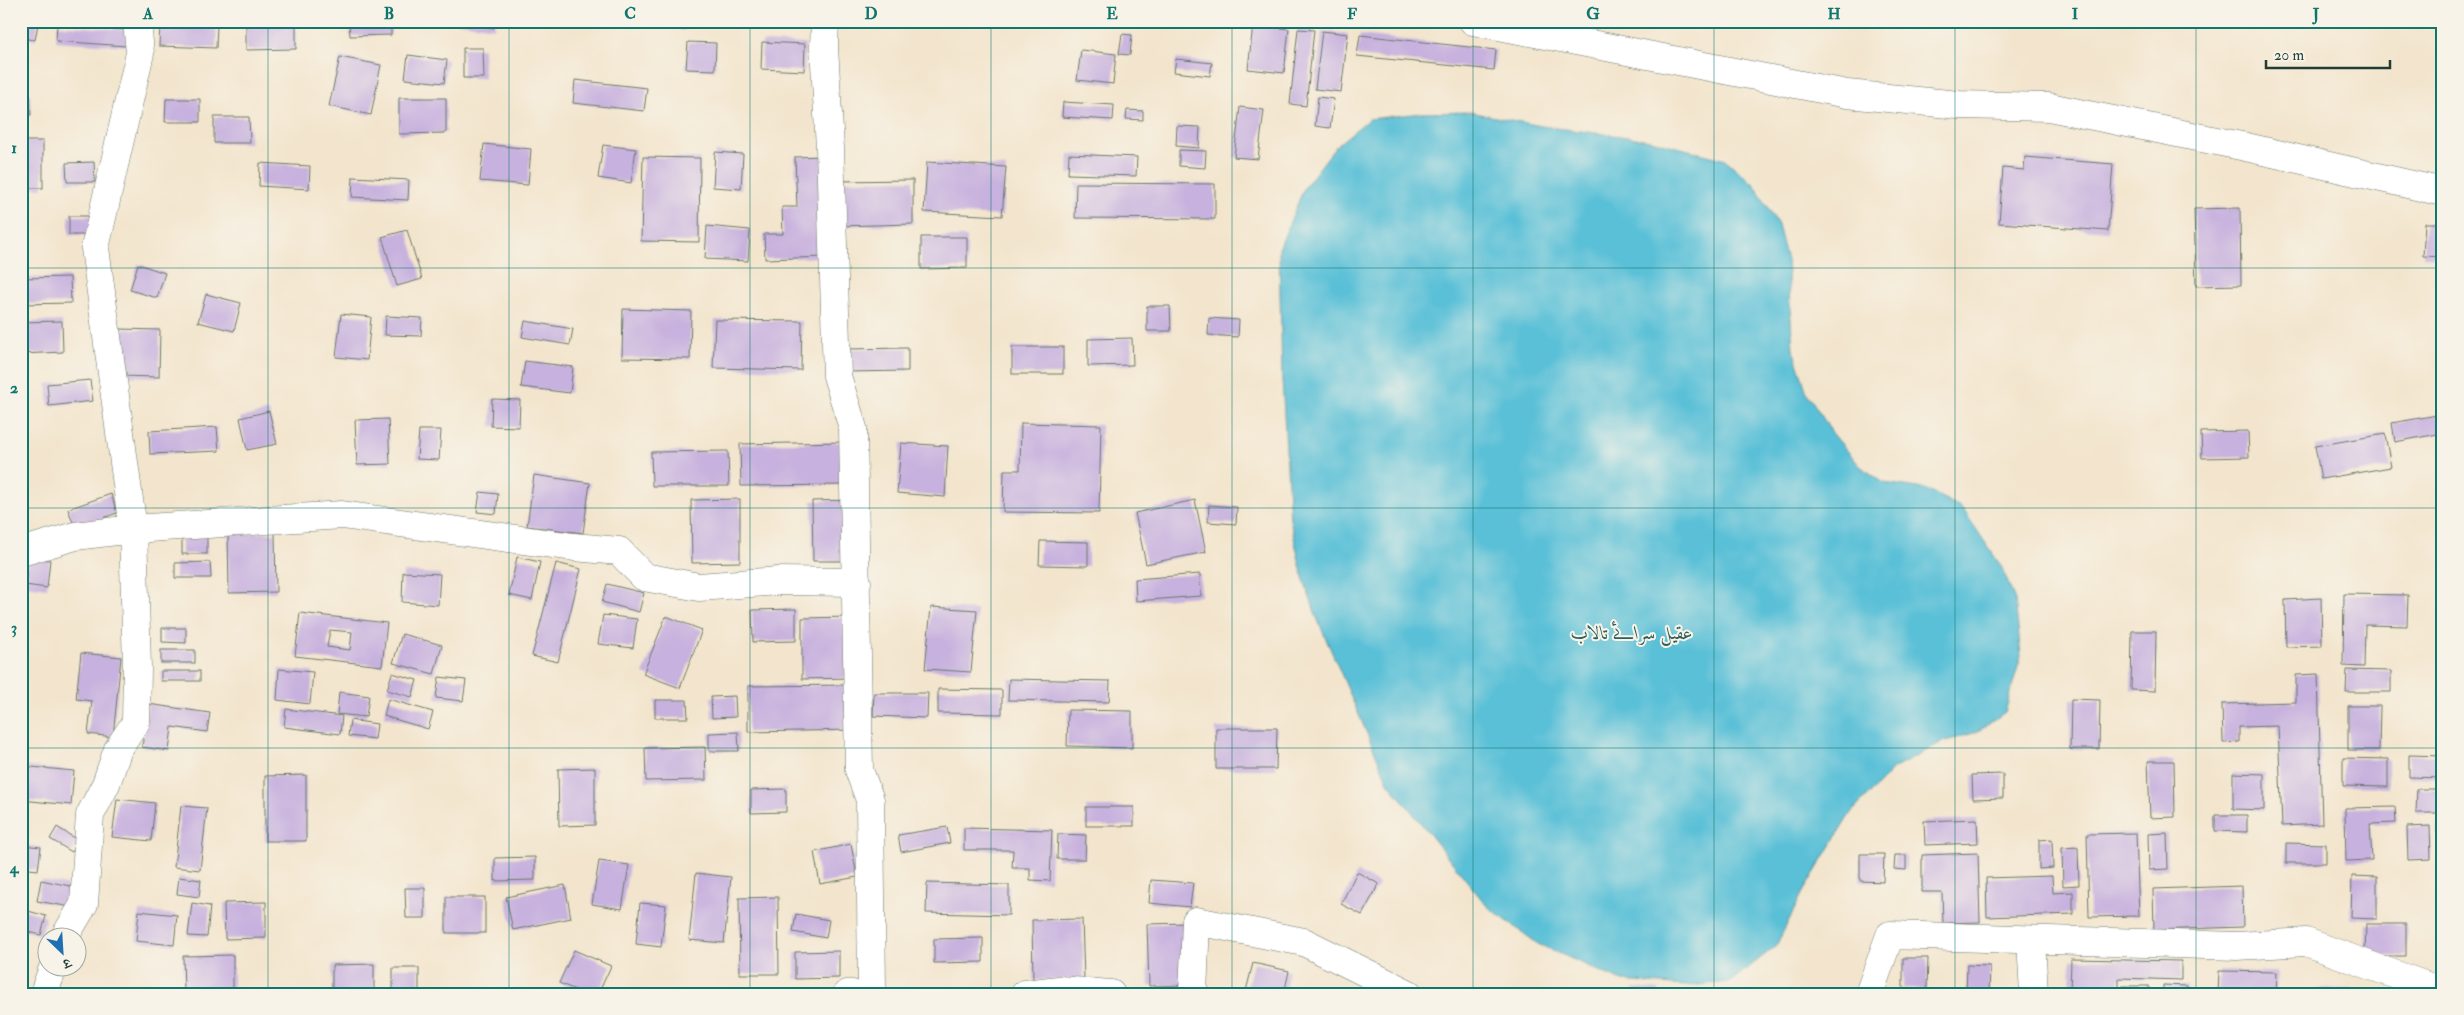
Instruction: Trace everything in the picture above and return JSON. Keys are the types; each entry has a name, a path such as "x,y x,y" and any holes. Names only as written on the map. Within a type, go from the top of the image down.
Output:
{"street":[{"path":"70,928 84,904 90,815 106,784 118,749 136,722 137,668 133,530 95,248 140,53 138,21"},
{"path":"825,21 824,47 830,148 837,376 853,428 859,770 870,800 872,994"},
{"path":"1474,21 1847,94 1959,105 2059,109 2246,147 2443,192"},
{"path":"21,552 75,536 342,515 574,547 619,551 644,577 699,587 778,581 857,582"},
{"path":"1193,994 1196,921 1304,942 1409,994"},
{"path":"1869,994 1890,934 2237,946 2306,942 2443,992"},
{"path":"2031,940 2034,994"},
{"path":"46,994 49,978"},
{"path":"1025,994 1059,990 1111,994"}],"water":[{"name":"عقیل سرائے تالاب","path":"1470,112 1541,126 1651,140 1726,160 1755,185 1778,225 1787,261 1793,349 1807,393 1833,434 1860,466 1884,483 1925,489 1962,508 2001,566 2015,600 2021,656 2005,712 1977,732 1942,742 1893,769 1850,814 1803,892 1776,946 1730,982 1686,986 1622,981 1538,944 1487,906 1388,782 1317,618 1302,574 1290,519 1282,379 1279,249 1304,188 1337,145 1369,119 1421,113"}],"building":[{"path":"246,21 296,21 296,49 246,50"},
{"path":"349,21 391,21 391,35 350,36"},
{"path":"448,21 495,21 494,28"},
{"path":"653,21 686,21 685,30 653,26"},
{"path":"21,22 38,24 35,40 21,38"},
{"path":"160,23 217,25 216,48 159,46"},
{"path":"57,25 127,30 126,46 56,41"},
{"path":"1253,25 1289,29 1284,73 1248,69"},
{"path":"1298,29 1314,30 1306,106 1290,104"},
{"path":"1322,31 1348,34 1341,92 1315,89"},
{"path":"1122,34 1132,35 1130,55 1119,54"},
{"path":"1360,35 1496,50 1494,70 1357,56"},
{"path":"688,42 716,43 715,70 686,69"},
{"path":"762,42 805,44 804,71 761,69"},
{"path":"463,48 483,48 484,78 463,78"},
{"path":"21,49 25,50 25,65 21,65"},
{"path":"1081,50 1116,54 1113,84 1077,80"},
{"path":"408,55 447,60 444,83 405,79"},
{"path":"340,57 381,65 371,115 329,106"},
{"path":"1176,59 1212,63 1210,76 1174,72"},
{"path":"575,80 647,88 644,111 573,103"},
{"path":"21,95 30,95 31,115 21,115"},
{"path":"1318,97 1334,99 1330,128 1315,126"},
{"path":"399,98 446,98 446,133 399,134"},
{"path":"166,99 200,99 200,122 165,122"},
{"path":"1063,102 1114,105 1113,120 1062,117"},
{"path":"1240,107 1264,110 1258,159 1234,157"},
{"path":"1127,110 1143,111 1143,120 1126,119"},
{"path":"214,117 249,117 250,143 214,143"},
{"path":"1177,126 1200,127 1199,148 1176,146"},
{"path":"21,141 43,141 43,188 21,188"},
{"path":"484,144 531,149 528,185 480,181"},
{"path":"603,145 636,149 631,183 598,178"},
{"path":"1179,150 1206,151 1205,168 1179,166"},
{"path":"715,152 743,154 741,189 713,187"},
{"path":"1069,154 1137,157 1136,176 1068,174"},
{"path":"823,156 826,257 765,259 764,234 783,234 782,207 797,207 795,157"},
{"path":"643,157 700,158 699,242 641,241"},
{"path":"2025,157 2113,164 2108,231 1999,223 2003,168 2024,170"},
{"path":"94,162 95,182 67,182 66,163"},
{"path":"927,162 1006,167 1002,216 924,212"},
{"path":"260,163 310,166 309,189 259,186"},
{"path":"353,177 409,180 408,200 352,197"},
{"path":"913,180 913,224 838,226 838,181"},
{"path":"1076,183 1215,184 1215,219 1075,218"},
{"path":"2240,208 2241,285 2196,286 2194,209"},
{"path":"69,216 93,216 93,235 69,235"},
{"path":"2425,223 2443,223 2443,257 2423,256"},
{"path":"707,226 750,230 748,261 705,259"},
{"path":"407,230 422,279 397,286 382,237"},
{"path":"921,237 967,237 967,268 921,269"},
{"path":"138,264 165,273 157,298 130,290"},
{"path":"70,277 71,303 21,304 21,278"},
{"path":"206,294 241,303 234,331 198,322"},
{"path":"1147,306 1170,306 1171,331 1147,331"},
{"path":"623,309 691,311 690,359 622,358"},
{"path":"341,314 371,317 367,360 336,357"},
{"path":"386,316 422,318 421,336 385,335"},
{"path":"1209,318 1239,320 1238,337 1208,335"},
{"path":"715,320 802,321 801,370 713,368"},
{"path":"62,321 63,352 21,354 21,322"},
{"path":"525,321 573,329 570,345 522,337"},
{"path":"120,329 160,330 159,377 119,376"},
{"path":"1132,338 1133,365 1088,366 1088,339"},
{"path":"1012,347 1063,347 1063,374 1012,374"},
{"path":"908,348 908,371 847,372 847,349"},
{"path":"525,361 573,367 570,393 521,387"},
{"path":"90,380 93,401 49,406 47,384"},
{"path":"492,399 520,400 519,427 491,426"},
{"path":"269,411 277,444 247,450 240,418"},
{"path":"2443,414 2443,433 2395,442 2392,423"},
{"path":"388,419 390,464 357,465 355,420"},
{"path":"1021,423 1101,425 1099,513 1003,512 1004,470 1020,470"},
{"path":"217,427 219,451 150,454 149,431"},
{"path":"419,430 441,430 439,460 417,459"},
{"path":"2248,431 2249,457 2202,458 2201,432"},
{"path":"2385,434 2391,467 2321,479 2315,446"},
{"path":"846,442 846,485 741,486 740,444"},
{"path":"901,443 948,446 945,497 897,493"},
{"path":"728,451 729,486 652,486 651,452"},
{"path":"534,475 590,483 583,533 527,526"},
{"path":"480,492 498,494 496,514 477,512"},
{"path":"111,494 117,513 75,528 68,509"},
{"path":"740,499 740,562 692,563 691,500"},
{"path":"851,500 853,561 813,561 812,501"},
{"path":"1195,500 1206,552 1146,564 1135,513"},
{"path":"1209,505 1237,507 1236,524 1208,522"},
{"path":"182,533 207,533 207,554 182,554"},
{"path":"228,533 275,533 276,592 229,593"},
{"path":"1040,541 1088,542 1088,566 1039,565"},
{"path":"517,557 540,562 532,600 509,595"},
{"path":"28,558 50,560 47,588 25,585"},
{"path":"210,562 211,578 175,578 175,563"},
{"path":"556,563 581,569 558,662 532,656"},
{"path":"403,572 440,574 438,605 402,602"},
{"path":"1200,574 1201,596 1136,601 1135,579"},
{"path":"607,584 644,593 639,612 602,602"},
{"path":"2344,594 2408,595 2407,626 2365,625 2364,667 2343,666"},
{"path":"2321,598 2322,646 2286,647 2285,600"},
{"path":"931,607 977,610 971,672 925,669"},
{"path":"796,609 796,641 753,642 752,610"},
{"path":"300,613 387,623 382,666 295,656","holes":["330,630 352,632 350,650 327,647"]},
{"path":"603,615 637,619 633,648 598,644"},
{"path":"666,616 702,630 680,688 643,674"},
{"path":"849,617 850,678 802,679 802,618"},
{"path":"162,628 186,628 186,643 162,642"},
{"path":"2132,631 2156,631 2155,691 2131,690"},
{"path":"402,634 442,645 434,674 393,663"},
{"path":"161,650 195,650 195,663 161,663"},
{"path":"81,653 121,657 113,737 88,734 92,701 76,699"},
{"path":"279,669 313,672 310,704 277,700"},
{"path":"2347,670 2391,671 2391,692 2346,692"},
{"path":"161,671 200,671 200,681 161,681"},
{"path":"392,673 417,680 412,697 387,690"},
{"path":"2318,674 2322,824 2282,826 2278,726 2239,727 2239,742 2223,743 2222,704 2296,702 2296,675"},
{"path":"439,677 466,680 463,701 436,698"},
{"path":"1009,679 1110,681 1109,702 1008,700"},
{"path":"855,685 856,730 748,732 748,686"},
{"path":"938,689 1002,690 1002,714 938,713"},
{"path":"339,692 369,696 366,717 337,714"},
{"path":"874,693 928,693 927,718 873,716"},
{"path":"735,696 736,717 712,718 711,697"},
{"path":"388,699 433,712 428,729 384,716"},
{"path":"2071,699 2100,700 2099,749 2070,749"},
{"path":"655,700 687,700 688,718 655,718"},
{"path":"148,704 210,713 207,732 172,727 169,751 142,747"},
{"path":"2348,706 2380,706 2379,750 2348,750"},
{"path":"286,709 342,716 340,734 284,727"},
{"path":"1068,710 1132,711 1132,748 1067,746"},
{"path":"350,720 377,724 375,739 348,736"},
{"path":"1216,728 1277,728 1276,769 1216,769"},
{"path":"738,732 739,751 709,751 709,733"},
{"path":"705,747 706,780 646,781 645,748"},
{"path":"2409,755 2443,756 2443,778 2409,777"},
{"path":"2343,758 2388,759 2388,787 2343,786"},
{"path":"2148,761 2174,761 2175,817 2150,818"},
{"path":"21,766 74,771 71,805 21,800"},
{"path":"595,768 595,825 559,826 558,769"},
{"path":"2233,773 2264,774 2264,810 2233,809"},
{"path":"2003,774 2003,798 1973,799 1972,775"},
{"path":"306,775 306,841 265,841 265,776"},
{"path":"786,789 786,812 751,813 751,790"},
{"path":"2417,789 2443,789 2443,813 2416,813"},
{"path":"117,799 155,803 151,841 112,837"},
{"path":"181,806 207,808 200,870 174,867"},
{"path":"1086,807 1134,807 1134,826 1086,826"},
{"path":"2395,807 2396,823 2370,824 2372,860 2346,861 2345,808"},
{"path":"2215,815 2247,815 2247,832 2215,831"},
{"path":"1977,819 1978,843 1925,845 1924,821"},
{"path":"2438,819 2443,819 2443,833 2437,833"},
{"path":"2430,826 2431,859 2408,860 2407,827"},
{"path":"57,827 79,841 72,852 50,839"},
{"path":"947,827 950,843 901,852 898,835"},
{"path":"964,828 1052,830 1050,881 1030,880 1030,868 1012,868 1013,850 964,850"},
{"path":"2136,833 2139,916 2089,917 2087,834"},
{"path":"2167,833 2168,869 2149,870 2148,834"},
{"path":"1058,834 1086,835 1085,859 1057,859"},
{"path":"2052,839 2053,868 2039,869 2039,840"},
{"path":"2286,843 2326,844 2326,863 2286,863"},
{"path":"851,844 857,877 820,884 814,852"},
{"path":"21,845 41,847 38,870 21,868"},
{"path":"2078,847 2079,885 2063,886 2062,848"},
{"path":"1978,853 1980,922 1943,923 1942,892 1922,892 1922,855"},
{"path":"1860,854 1884,854 1883,882 1860,881"},
{"path":"1895,855 1906,855 1906,870 1894,869"},
{"path":"535,857 535,880 495,881 495,858"},
{"path":"599,861 629,865 622,909 592,904"},
{"path":"1357,872 1379,884 1362,915 1341,904"},
{"path":"696,873 731,877 724,943 689,940"},
{"path":"2052,876 2053,893 2073,892 2073,914 1987,917 1986,878"},
{"path":"2352,876 2377,877 2377,919 2351,918"},
{"path":"179,877 201,880 199,897 177,894"},
{"path":"41,880 75,887 71,907 37,901"},
{"path":"1151,880 1193,883 1190,907 1149,903"},
{"path":"927,883 1009,885 1009,915 926,913"},
{"path":"565,885 571,918 513,930 506,897"},
{"path":"2242,886 2243,927 2154,930 2153,889"},
{"path":"405,888 425,888 425,918 406,918"},
{"path":"446,897 485,897 485,933 446,933"},
{"path":"778,897 779,974 740,974 739,898"},
{"path":"266,902 266,938 225,939 224,903"},
{"path":"192,903 210,906 207,937 188,936"},
{"path":"640,903 666,905 661,947 636,944"},
{"path":"21,909 46,916 43,928 38,928 38,934 21,930"},
{"path":"139,911 177,915 174,945 136,941"},
{"path":"796,914 829,920 826,938 793,932"},
{"path":"1082,919 1084,979 1033,980 1032,920"},
{"path":"1188,923 1189,985 1149,986 1147,924"},
{"path":"2366,924 2406,924 2406,956 2365,956"},
{"path":"983,938 983,962 934,963 934,939"},
{"path":"574,950 611,966 598,994 585,994 559,983"},
{"path":"839,951 839,978 795,979 795,952"},
{"path":"233,955 233,990 184,992 183,956"},
{"path":"1903,958 1928,958 1927,989 1903,988"},
{"path":"2071,959 2181,961 2181,980 2119,978 2119,994 2070,994"},
{"path":"1253,963 1289,971 1284,994 1259,994 1246,991"},
{"path":"374,964 374,994 332,994 332,965"},
{"path":"1967,965 1990,966 1989,994 1966,994"},
{"path":"393,968 419,968 419,994 393,994"},
{"path":"2219,971 2277,972 2276,994 2218,994"},
{"path":"2163,985 2187,986 2187,994 2163,994"},
{"path":"2123,986 2149,986 2149,994 2123,994"},
{"path":"724,988 770,990 770,994 724,994"},
{"path":"1634,988 1659,990 1659,994 1634,994"},
{"path":"2309,989 2352,989 2351,994 2309,994"}]}
